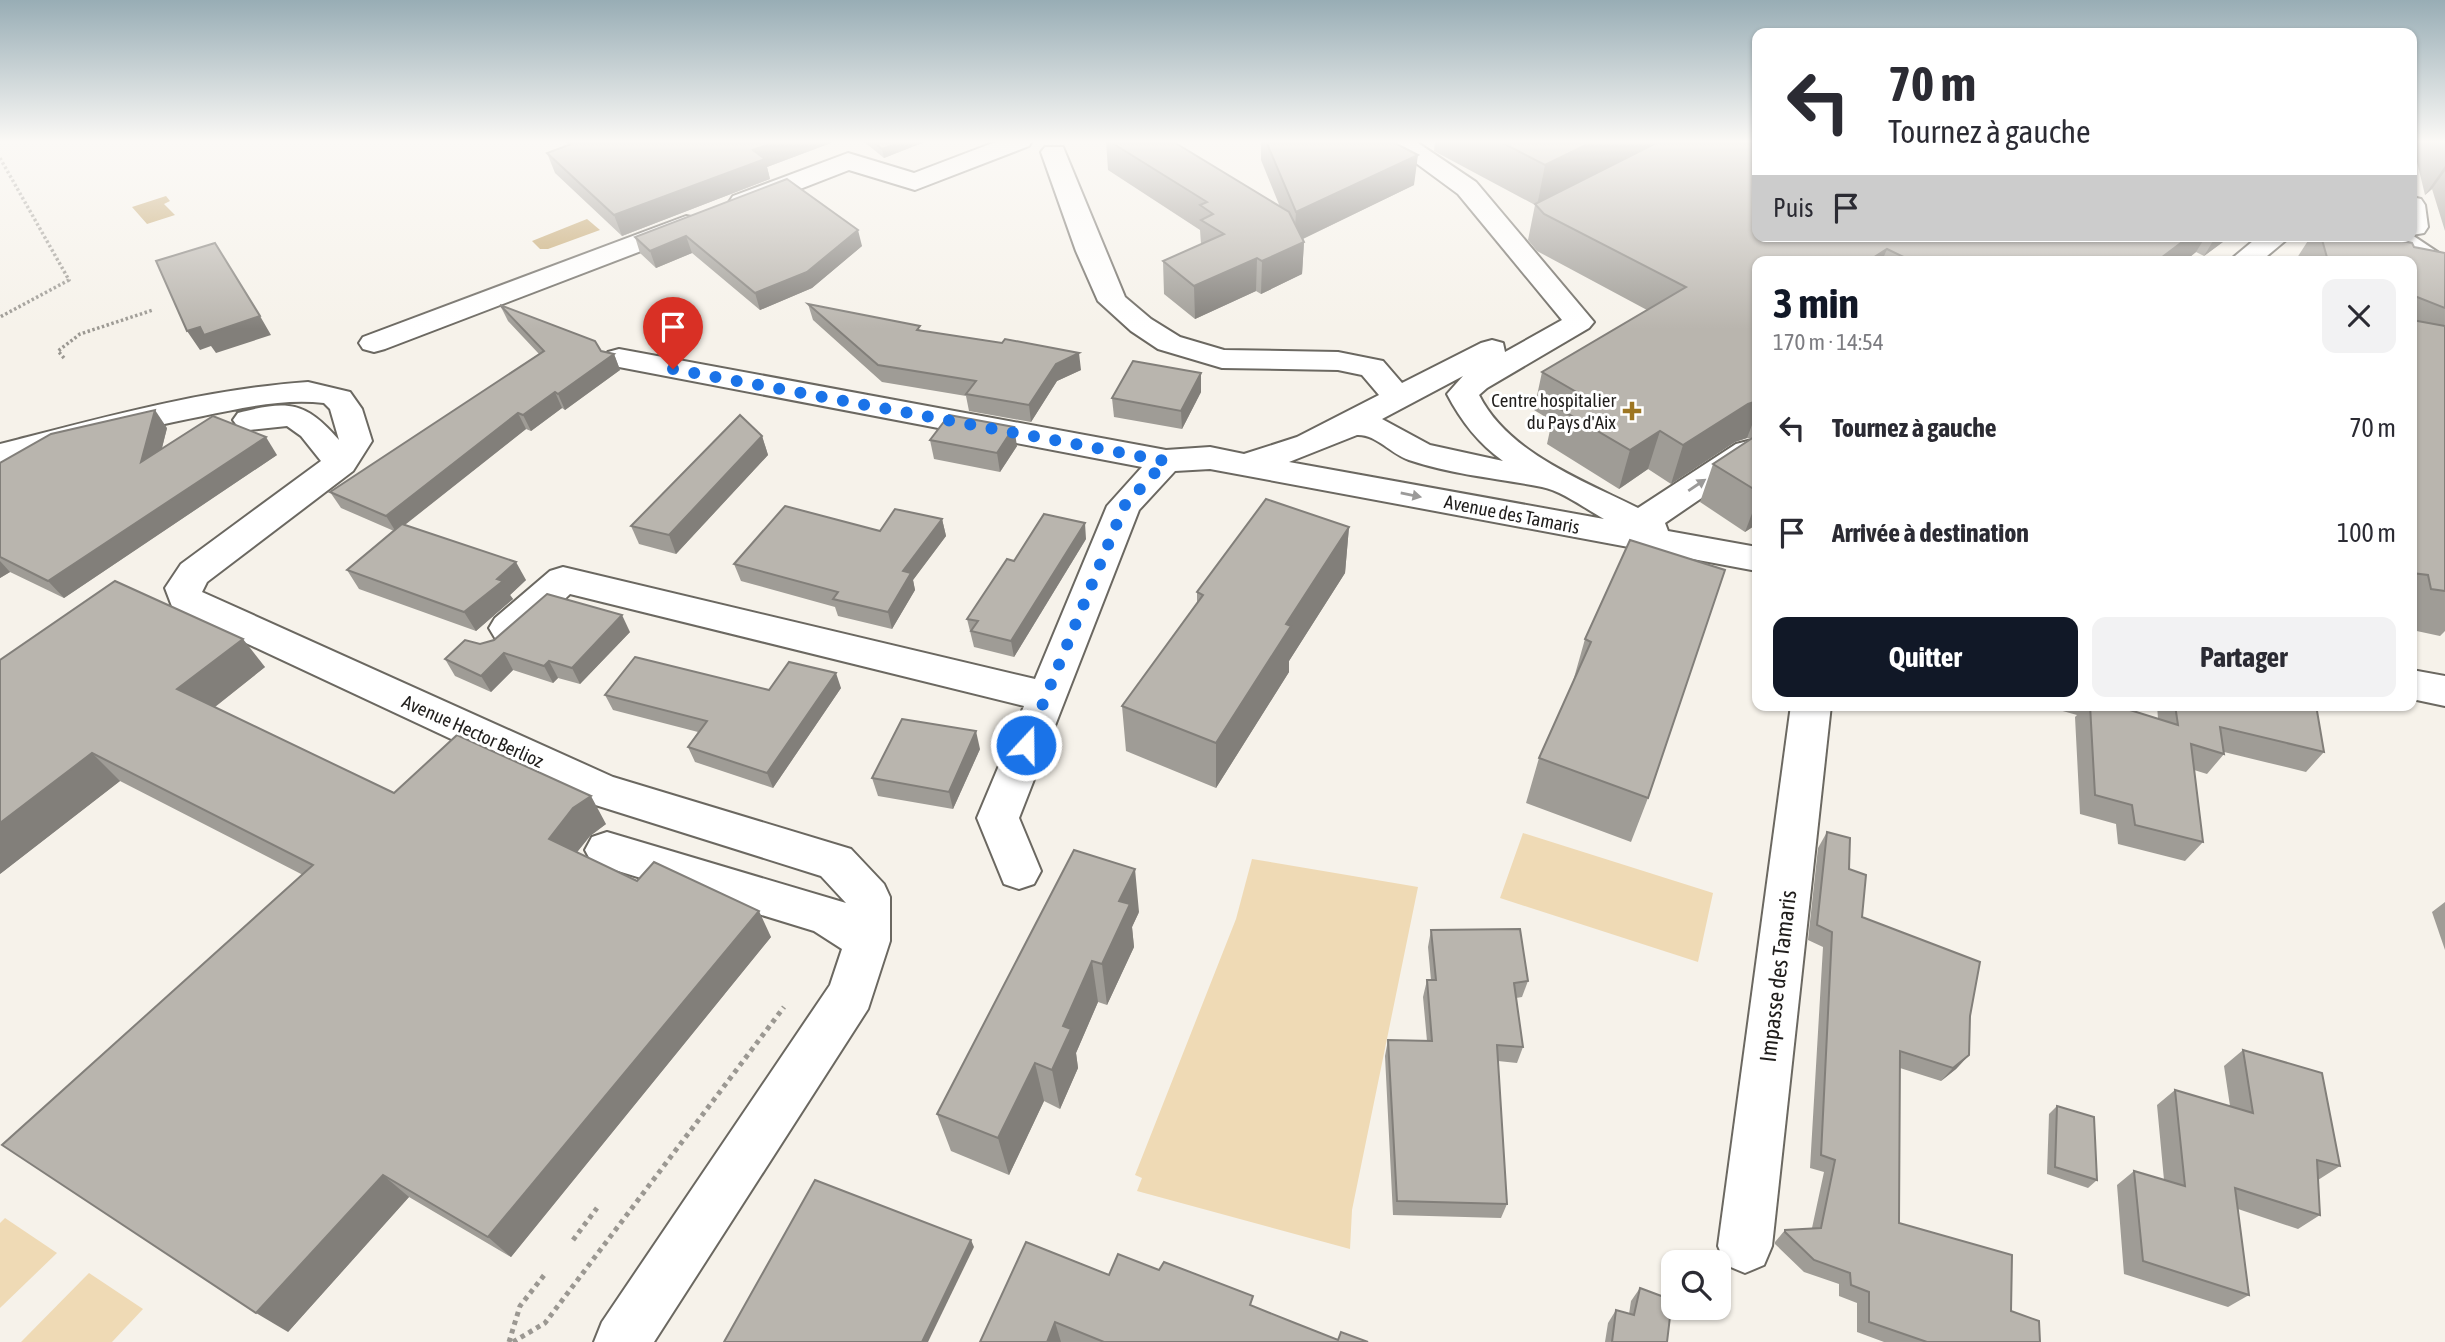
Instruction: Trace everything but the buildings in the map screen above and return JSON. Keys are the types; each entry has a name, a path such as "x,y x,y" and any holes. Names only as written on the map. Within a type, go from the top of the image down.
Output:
{"street":[{"path":"374,343 714,204"},
{"path":"556,254 715,204"},
{"path":"1073,204 1090,251 1113,301 1141,326 1169,343 1222,359 1338,361 1372,368 1411,390 1448,386 1463,394 1475,418 1509,448 1558,478"},
{"path":"1487,204 1520,229 1573,314"},
{"path":"2417,235 2445,270"},
{"path":"2250,256 2269,242"},
{"path":"1344,482 1329,465 1327,449 1333,437 1346,426 1411,390 1573,314"},
{"path":"1463,394 1476,381 1573,314"},
{"name":"Avenue des Tamaris","path":"619,358 1166,461 1210,458 1344,482 1640,523 1680,545"},
{"path":"0,455 67,435 261,396 303,391 334,395 346,407 356,441 341,463 313,429 293,415 278,414 171,435"},
{"name":"Avenue des Tamaris","path":"1244,465 1300,448 1346,426 1364,425 1381,429 1416,451 1443,459 1558,478 1597,517 1680,545 1752,558"},
{"path":"1640,523 1748,451 1752,453"},
{"path":"1019,871 998,818 1045,696 1124,506 1166,461"},
{"name":"Avenue Hector Berlioz","path":"341,463 194,573 183,588 186,600 601,790 836,862 867,898 867,942 851,994 622,1342"},
{"path":"489,644 563,580 1045,696"},
{"path":"2417,686 2445,691"},
{"name":"Impasse des Tamaris","path":"1745,1246 1810,711"},
{"path":"607,850 827,916 867,942"}],"path":[{"path":"0,317 69,280 26,204"},
{"path":"64,358 58,351 80,334 153,310"},
{"path":"511,1342 545,1323 786,1004"},
{"path":"573,1240 597,1208"},
{"path":"511,1342 520,1306 545,1274"}],"shaded area":[{"path":"142,204 165,204 175,215 147,224 132,207"},
{"path":"587,219 600,230 548,249 540,249 532,241"},
{"path":"1523,833 1713,893 1698,962 1500,898"},
{"path":"1252,859 1418,887 1352,1210 1350,1249 1137,1191 1142,1178 1135,1175 1236,919"},
{"path":"5,1218 57,1253 0,1308 0,1223"},
{"path":"89,1273 143,1309 112,1342 21,1342"}],"place":[{"name":"Centre hospitalier du Pays d'Aix","path":"1632,411"}],"route":[{"path":"673,369 1166,461 1124,506 1026,745"}]}
